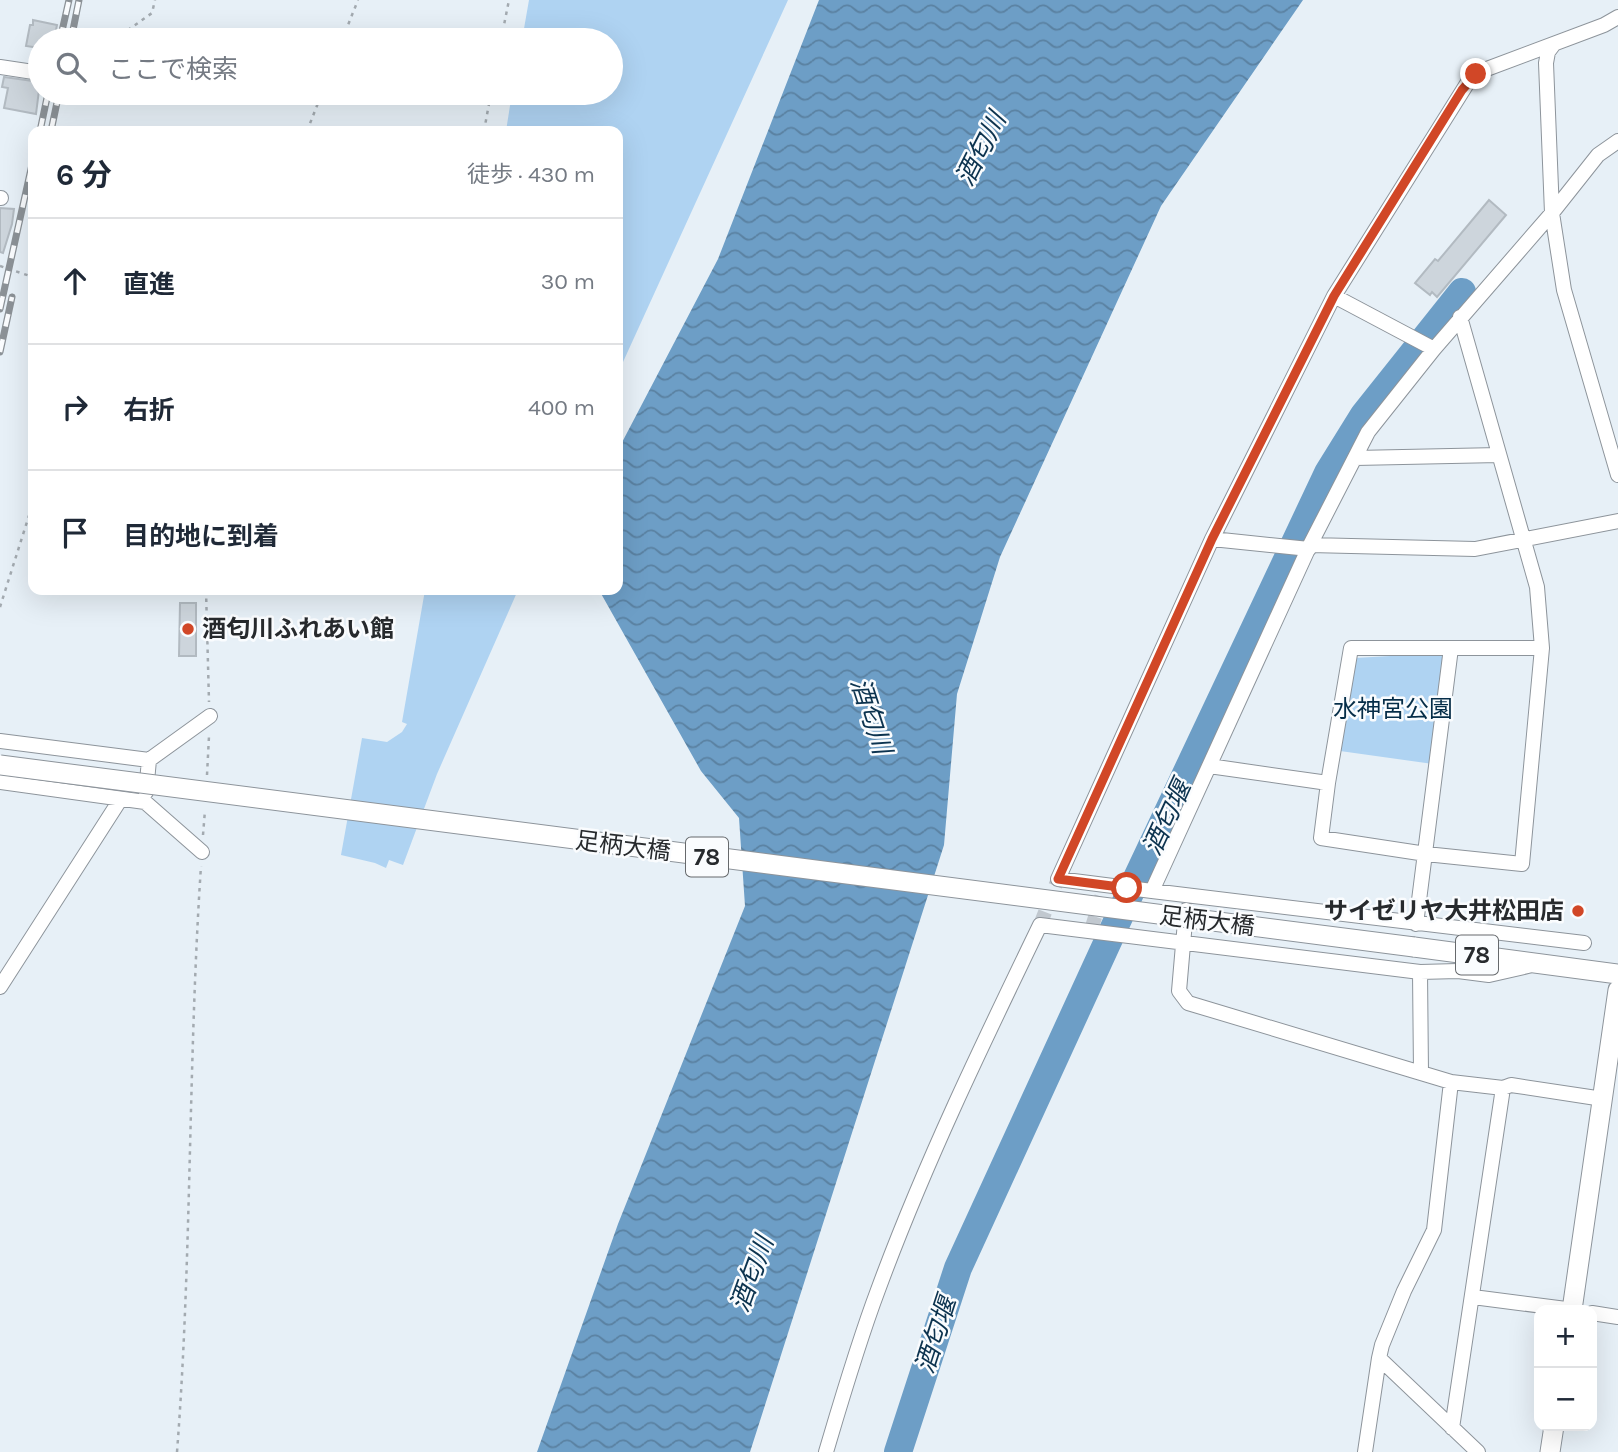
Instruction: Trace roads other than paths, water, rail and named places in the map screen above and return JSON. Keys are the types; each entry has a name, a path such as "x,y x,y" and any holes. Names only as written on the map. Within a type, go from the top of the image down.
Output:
{"main road":[{"name":"足柄大橋","path":"0,765 1540,964"},
{"name":"78","path":"1540,964 1618,974"},
{"path":"1574,1305 1618,990"},
{"path":"1550,1452 1553,1431"}],"street":[{"path":"1584,943 1058,879 1212,539 1334,296 1470,79 1483,70 1604,25 1618,17"},
{"path":"1554,44 1546,59 1552,213 1564,290 1618,475"},
{"path":"0,67 28,71"},
{"path":"1140,889 1209,766 1301,547 1368,432 1426,345 1460,317 1552,213 1598,155 1618,141"},
{"path":"1334,296 1426,345"},
{"path":"1460,317 1536,587 1542,648 1522,864 1426,854 1321,838 1351,648 1542,648"},
{"path":"1355,458 1499,455"},
{"path":"1212,539 1301,547 1475,549 1618,521"},
{"path":"1416,924 1451,648"},
{"path":"0,741 149,760 210,716"},
{"path":"145,802 149,760"},
{"path":"1209,766 1328,783"},
{"path":"0,782 145,802 202,852"},
{"path":"0,987 120,800"},
{"path":"1188,896 1179,992 1188,1003 1451,1082 1503,1088 1511,1085 1603,1099"},
{"path":"826,1452 877,1291 923,1177 978,1053 1040,925 1420,972 1458,971 1489,975 1540,964"},
{"path":"1420,972 1421,1072"},
{"path":"1365,1452 1382,1345 1404,1291 1434,1230 1451,1082"},
{"path":"1452,1429 1503,1088"},
{"path":"1473,1297 1535,1305"},
{"path":"1597,1314 1618,1317"},
{"path":"1380,1358 1478,1452"}],"water":[{"name":"酒匂川","path":"819,0 1303,0 1161,206 1000,557 957,694 944,845 750,1452 537,1452 618,1224 745,906 739,818 701,771 602,595 623,595 623,440 718,259"}],"waterway":[{"name":"酒匂堰","path":"898,1452 958,1268 1136,880 1328,473 1364,415 1462,292"}],"tunnel":[{"path":"1040,925 1058,879"},
{"path":"1091,930 1105,885"}],"railway":[{"path":"63,28 69,0"},
{"path":"73,28 79,0"},
{"path":"41,126 45,105"},
{"path":"52,126 56,105"},
{"path":"0,309 28,183"},
{"path":"0,352 12,297"}],"place":[{"name":"酒匂川ふれあい館","path":"188,629"},
{"name":"サイゼリヤ大井松田店","path":"1578,911"}],"park label":[{"name":"水神宮公園","path":"1393,709"}]}
